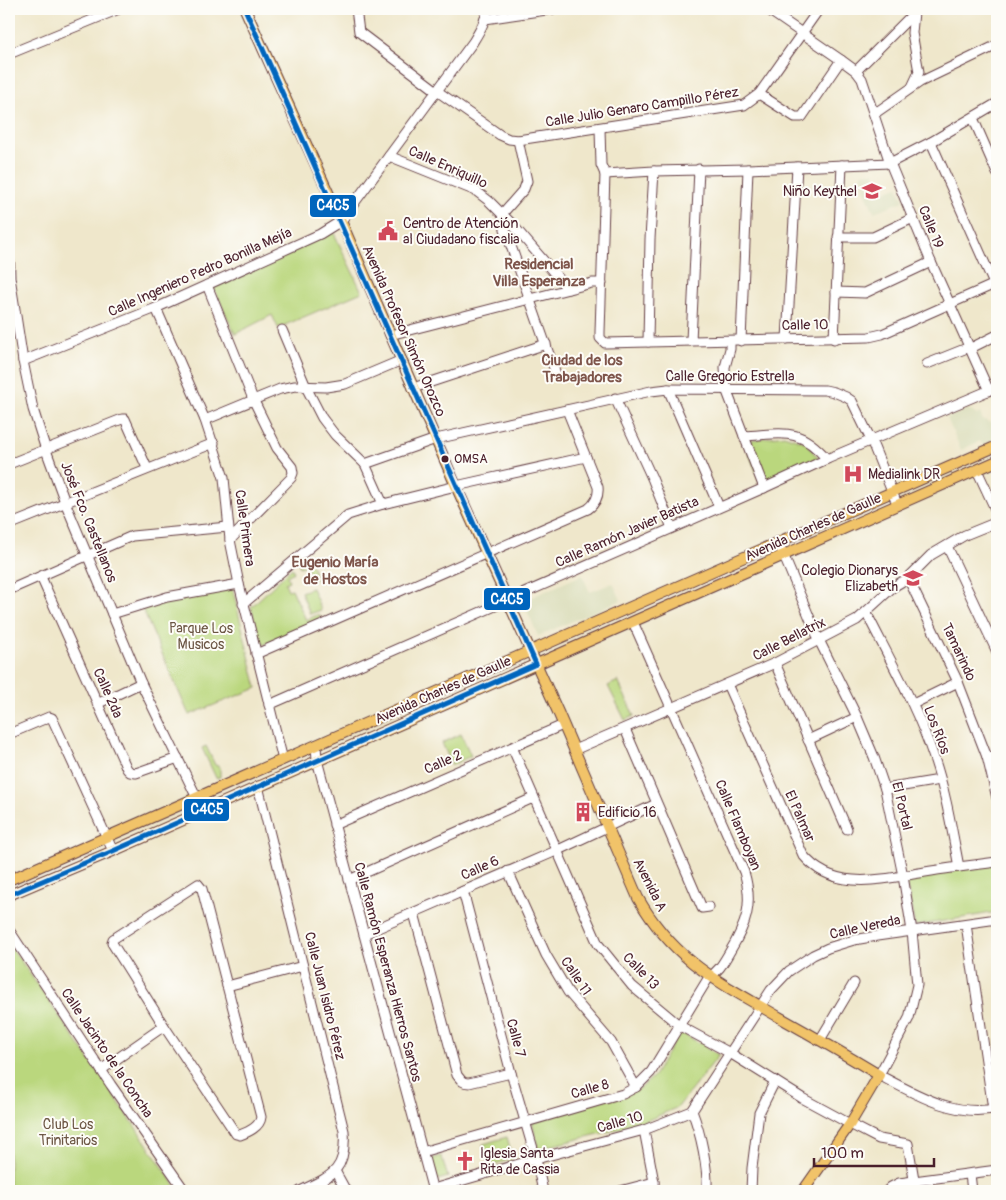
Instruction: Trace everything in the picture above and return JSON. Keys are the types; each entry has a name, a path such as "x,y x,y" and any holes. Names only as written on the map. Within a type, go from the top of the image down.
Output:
{"main road":[{"name":"Avenida Profesor Simón Orozco","path":"245,9 342,222 456,486 536,664"},
{"name":"Avenida Charles de Gaulle","path":"9,880 997,446"},
{"name":"Avenida Charles de Gaulle","path":"9,895 113,851 997,461"},
{"name":"Avenida A","path":"536,664 638,898 649,917 667,941 709,976 879,1075"},
{"path":"803,1191 850,1124 879,1075"}],"street":[{"path":"9,54 120,9"},
{"name":"Calle Julio Genaro Campillo Pérez","path":"356,9 360,32 436,91 500,136 518,140 744,105 759,94 819,9"},
{"name":"Calle Ingeniero Pedro Bonilla Mejía","path":"23,361 156,308 320,234 342,222 480,31 487,9"},
{"path":"485,19 553,9"},
{"path":"768,9 856,71 914,11"},
{"path":"912,87 919,72 912,32 914,11"},
{"path":"874,114 912,87 997,45"},
{"path":"759,94 795,117 802,117 841,60"},
{"name":"Calle 19","path":"856,71 862,79 890,163 931,262 971,348 993,389"},
{"path":"605,174 654,170 748,169 890,163 931,142 997,103"},
{"path":"973,118 997,173"},
{"path":"390,335 592,283 602,283 605,174 601,165 600,128"},
{"path":"518,140 527,181 524,189 502,214 505,229 556,374"},
{"path":"931,142 995,283"},
{"name":"Calle Enriquillo","path":"389,156 476,191 502,214 568,289"},
{"path":"834,339 842,165"},
{"path":"787,339 797,167"},
{"path":"691,341 699,169"},
{"path":"741,341 748,169"},
{"path":"648,342 650,239 654,170"},
{"path":"838,237 873,237 913,218"},
{"name":"José Fco. Castellanos","path":"9,241 10,277 23,361 33,409 46,450 87,556 141,683 197,798"},
{"path":"836,292 865,293 931,262"},
{"name":"Calle 10","path":"602,283 600,332 602,342 605,343 869,337 882,334 995,283"},
{"path":"207,285 253,399 277,448 292,467 293,473 230,540"},
{"name":"Calle Primera","path":"156,308 205,420 224,478 228,528 243,604 283,760"},
{"path":"282,330 306,386 328,427 365,464 383,504"},
{"path":"927,364 971,348 997,335"},
{"path":"730,341 730,349 724,367 726,389 764,488"},
{"path":"413,388 546,344"},
{"path":"205,420 280,389 306,386 326,387 345,384 402,360"},
{"path":"668,389 719,507"},
{"name":"Calle Gregorio Estrella","path":"365,464 436,439 616,398 668,389 834,392 852,401 871,440 897,504"},
{"name":"Calle Ramón Javier Batista","path":"269,705 827,459 993,389"},
{"path":"616,398 672,528"},
{"path":"256,654 488,554 584,511 593,505 597,498 598,487 568,410"},
{"path":"9,464 124,419 147,468"},
{"path":"744,436 795,434 812,443 827,459"},
{"path":"9,525 147,468 214,443"},
{"path":"243,604 348,515 383,504 456,486 586,457"},
{"path":"977,470 997,512"},
{"name":"Calle Bellatrix","path":"574,750 774,663 857,620 893,587 908,578 931,555 965,536 997,522"},
{"path":"9,590 132,536 228,528"},
{"name":"El Portal","path":"778,542 819,640 857,717 885,790 903,876 912,931 917,985 914,1002 908,1018 879,1075"},
{"path":"947,546 997,652"},
{"name":"Calle 2da","path":"41,577 127,769 130,772 136,773 178,758"},
{"name":"Tamarindo","path":"908,578 958,682 987,757 997,798"},
{"path":"112,614 167,597 239,584"},
{"name":"Los Ríos","path":"866,612 912,704 935,759 959,867"},
{"name":"Calle Flamboyan","path":"633,622 747,883 749,900 742,932 718,971 709,976"},
{"path":"774,663 847,829"},
{"path":"912,704 958,682"},
{"path":"97,704 141,683"},
{"name":"El Palmar","path":"727,684 792,833 809,863 833,877 858,882 997,862"},
{"path":"9,734 48,717 52,718 113,851"},
{"path":"808,740 857,717"},
{"name":"Calle 2","path":"334,825 563,725"},
{"path":"625,729 702,908 709,907"},
{"name":"Calle Ramón Esperanza Hierros Santos","path":"316,745 317,760 334,825 433,1190"},
{"name":"Calle 13","path":"512,747 598,944 632,986 680,1026 850,1124 879,1139 908,1144 915,1181"},
{"path":"987,757 997,756"},
{"path":"885,790 940,780"},
{"name":"Calle Juan Isidro Pérez","path":"258,786 344,1131 346,1145 344,1156 335,1171"},
{"path":"349,880 533,798"},
{"name":"Calle 6","path":"364,934 556,851 586,835 608,827 656,804"},
{"name":"Calle 11","path":"508,871 546,955 568,992 611,1042 636,1087"},
{"path":"198,884 202,889 227,986 262,1117 254,1128 240,1135 236,1134 164,1026 112,946 112,941 198,884"},
{"name":"Calle 7","path":"463,891 543,1191"},
{"path":"414,913 457,1075 461,1081 469,1083 511,1073"},
{"name":"Calle Vereda","path":"761,1006 771,990 789,971 813,955 828,948 854,940 997,919"},
{"path":"879,1075 921,1097 941,1105 967,1109 995,1109 966,924"},
{"name":"Calle Jacinto de la Concha","path":"9,930 101,1070 185,1191"},
{"path":"227,986 303,966"},
{"name":"Calle 8","path":"422,1152 622,1094 636,1087 651,1072 709,976"},
{"path":"820,1040 854,983"},
{"path":"707,1191 708,1183 701,1140 692,1111 761,1006"},
{"path":"101,1070 164,1026"},
{"path":"751,1191 759,1113 775,1081"},
{"name":"Calle 10","path":"433,1190 536,1159 644,1130 692,1111"},
{"path":"620,1191 654,1187 644,1130"},
{"path":"887,1191 899,1183 997,1170"},
{"path":"300,1191 328,1178 335,1171 346,1191"},
{"path":"970,1174 972,1191"},
{"path":"915,1181 916,1191"}],"shaded area":[{"name":"Niño Keythel","path":"874,172 880,193 898,187 904,201 874,212 864,189 861,173"},
{"path":"968,409 977,415 980,413 983,421 985,420 997,426 997,439 983,445 980,441 961,450 947,418"},
{"path":"582,575 590,592 613,583 621,600 538,636 523,601"}],"green space":[{"path":"333,231 362,292 278,328 272,315 235,334 212,284"},
{"path":"784,435 805,442 818,458 761,484 744,441"},
{"path":"308,554 317,579 313,581 306,565 300,567 298,563"},
{"path":"292,568 294,572 287,576 289,581 285,583 288,590 292,589 306,620 319,614 321,619 261,646 251,607"},
{"name":"Parque Los Musicos","path":"232,587 257,688 189,715 142,608 166,600"},
{"path":"312,588 321,610 310,614 301,592"},
{"path":"618,681 634,716 625,720 608,686"},
{"path":"461,734 471,756 452,765 442,743"},
{"path":"206,746 215,765 220,767 220,777 216,778 202,748"},
{"path":"997,863 997,912 915,926 905,877"},
{"name":"Club Los Trinitarios","path":"9,944 96,1069 179,1191 9,1191"},
{"path":"680,1032 699,1043 704,1042 706,1048 719,1055 678,1107 639,1124 538,1149 532,1121 641,1088 654,1076"},
{"path":"507,1137 513,1159 489,1166 483,1144"},
{"path":"441,1156 448,1177 437,1180 431,1159"}],"transit line":[{"name":"C4C5","path":"9,895 536,664 245,9"}],"place":[{"name":"Niño Keythel","path":"872,191"},
{"name":"Centro de Atención al Ciudadano fiscalia","path":"388,231"},
{"name":"OMSA","path":"445,459"},
{"name":"Medialink DR","path":"853,474"},
{"name":"Colegio Dionarys Elizabeth","path":"913,578"},
{"name":"Edificio 16","path":"583,812"},
{"name":"Iglesia Santa Rita de Cassia","path":"465,1161"}],"district":[{"name":"Residencial Villa Esperanza","path":"539,272"},
{"name":"Ciudad de los Trabajadores","path":"582,368"},
{"name":"Eugenio María de Hostos","path":"335,570"}]}
